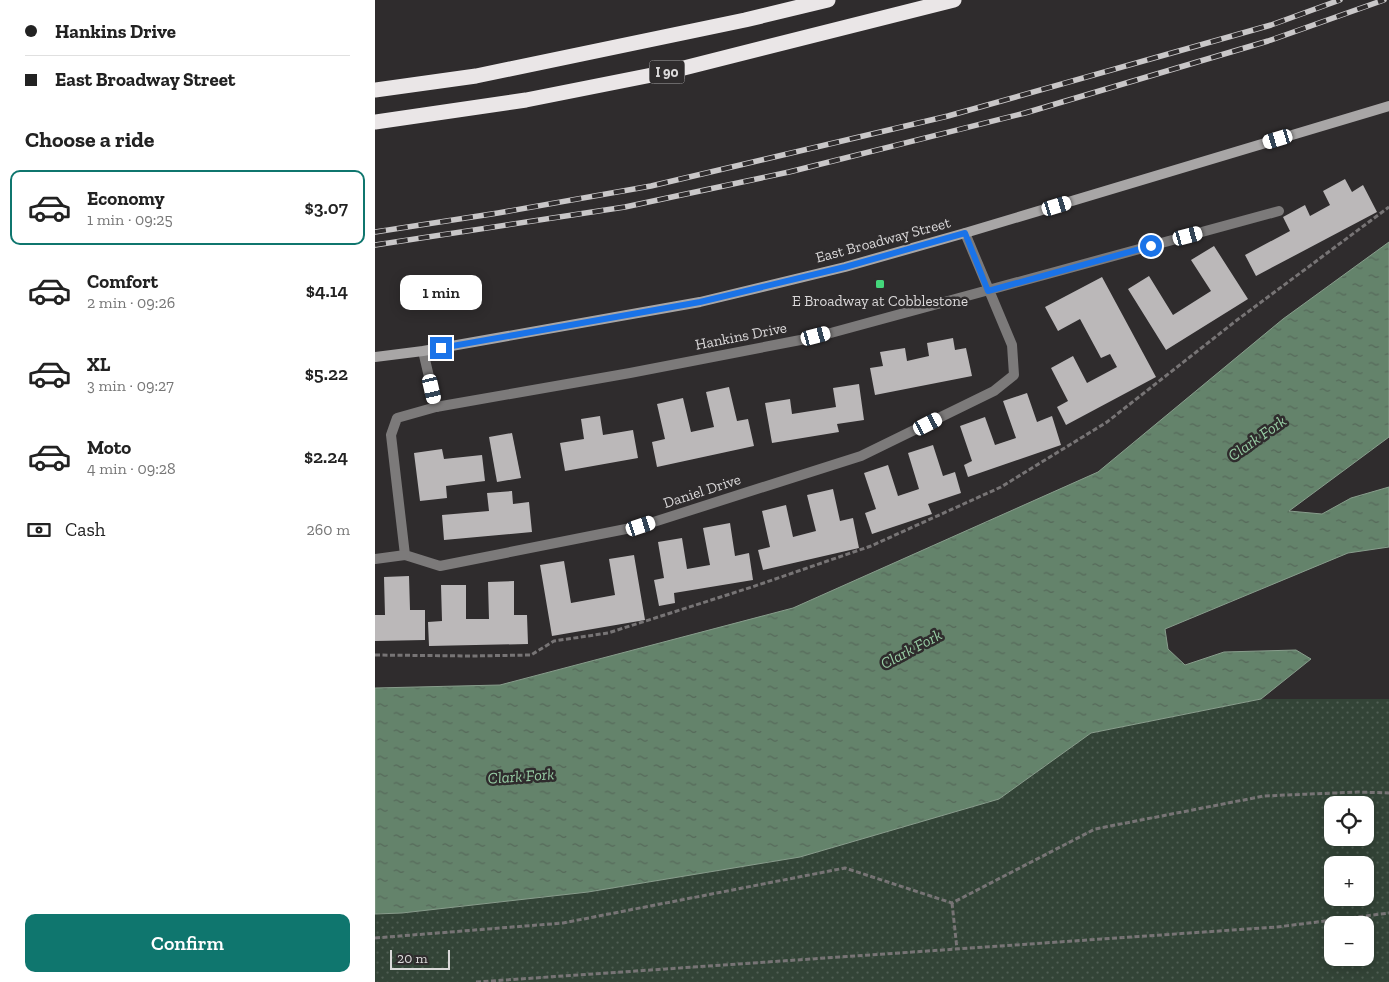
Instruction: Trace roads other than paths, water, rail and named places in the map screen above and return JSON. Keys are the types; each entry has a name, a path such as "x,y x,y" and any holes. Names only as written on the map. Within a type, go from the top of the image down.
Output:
{"highway":[{"name":"I 90","path":"375,90 476,76 736,22 828,0"},
{"name":"I 90","path":"375,122 526,100 672,71 954,0"}],"main road":[{"name":"East Broadway Street","path":"375,357 423,351 700,302 845,267 1389,106"}],"street":[{"name":"Hankins Drive","path":"436,406 630,373 816,336 1279,211"},
{"name":"Daniel Drive","path":"405,555 440,566 641,526 861,456 994,391 1014,375 1012,345 965,233"},
{"path":"375,559 405,555 391,435 397,418 436,406 423,351"}],"water":[{"name":"Clark Fork","path":"1389,242 1389,437 1289,511 1322,514 1351,498 1389,487 1389,547 1348,553 1165,629 1168,649 1185,665 1224,652 1296,650 1311,659 1261,699 1091,733 999,799 800,857 588,892 402,913 375,914 375,688 500,685 793,608 1098,472 1283,319"}],"railway":[{"path":"375,232 651,186 948,116 1271,25 1340,0"},
{"path":"375,245 625,207 789,172 1025,113 1268,41 1384,0"}],"place":[{"name":"E Broadway at Cobblestone","path":"880,284"}]}
